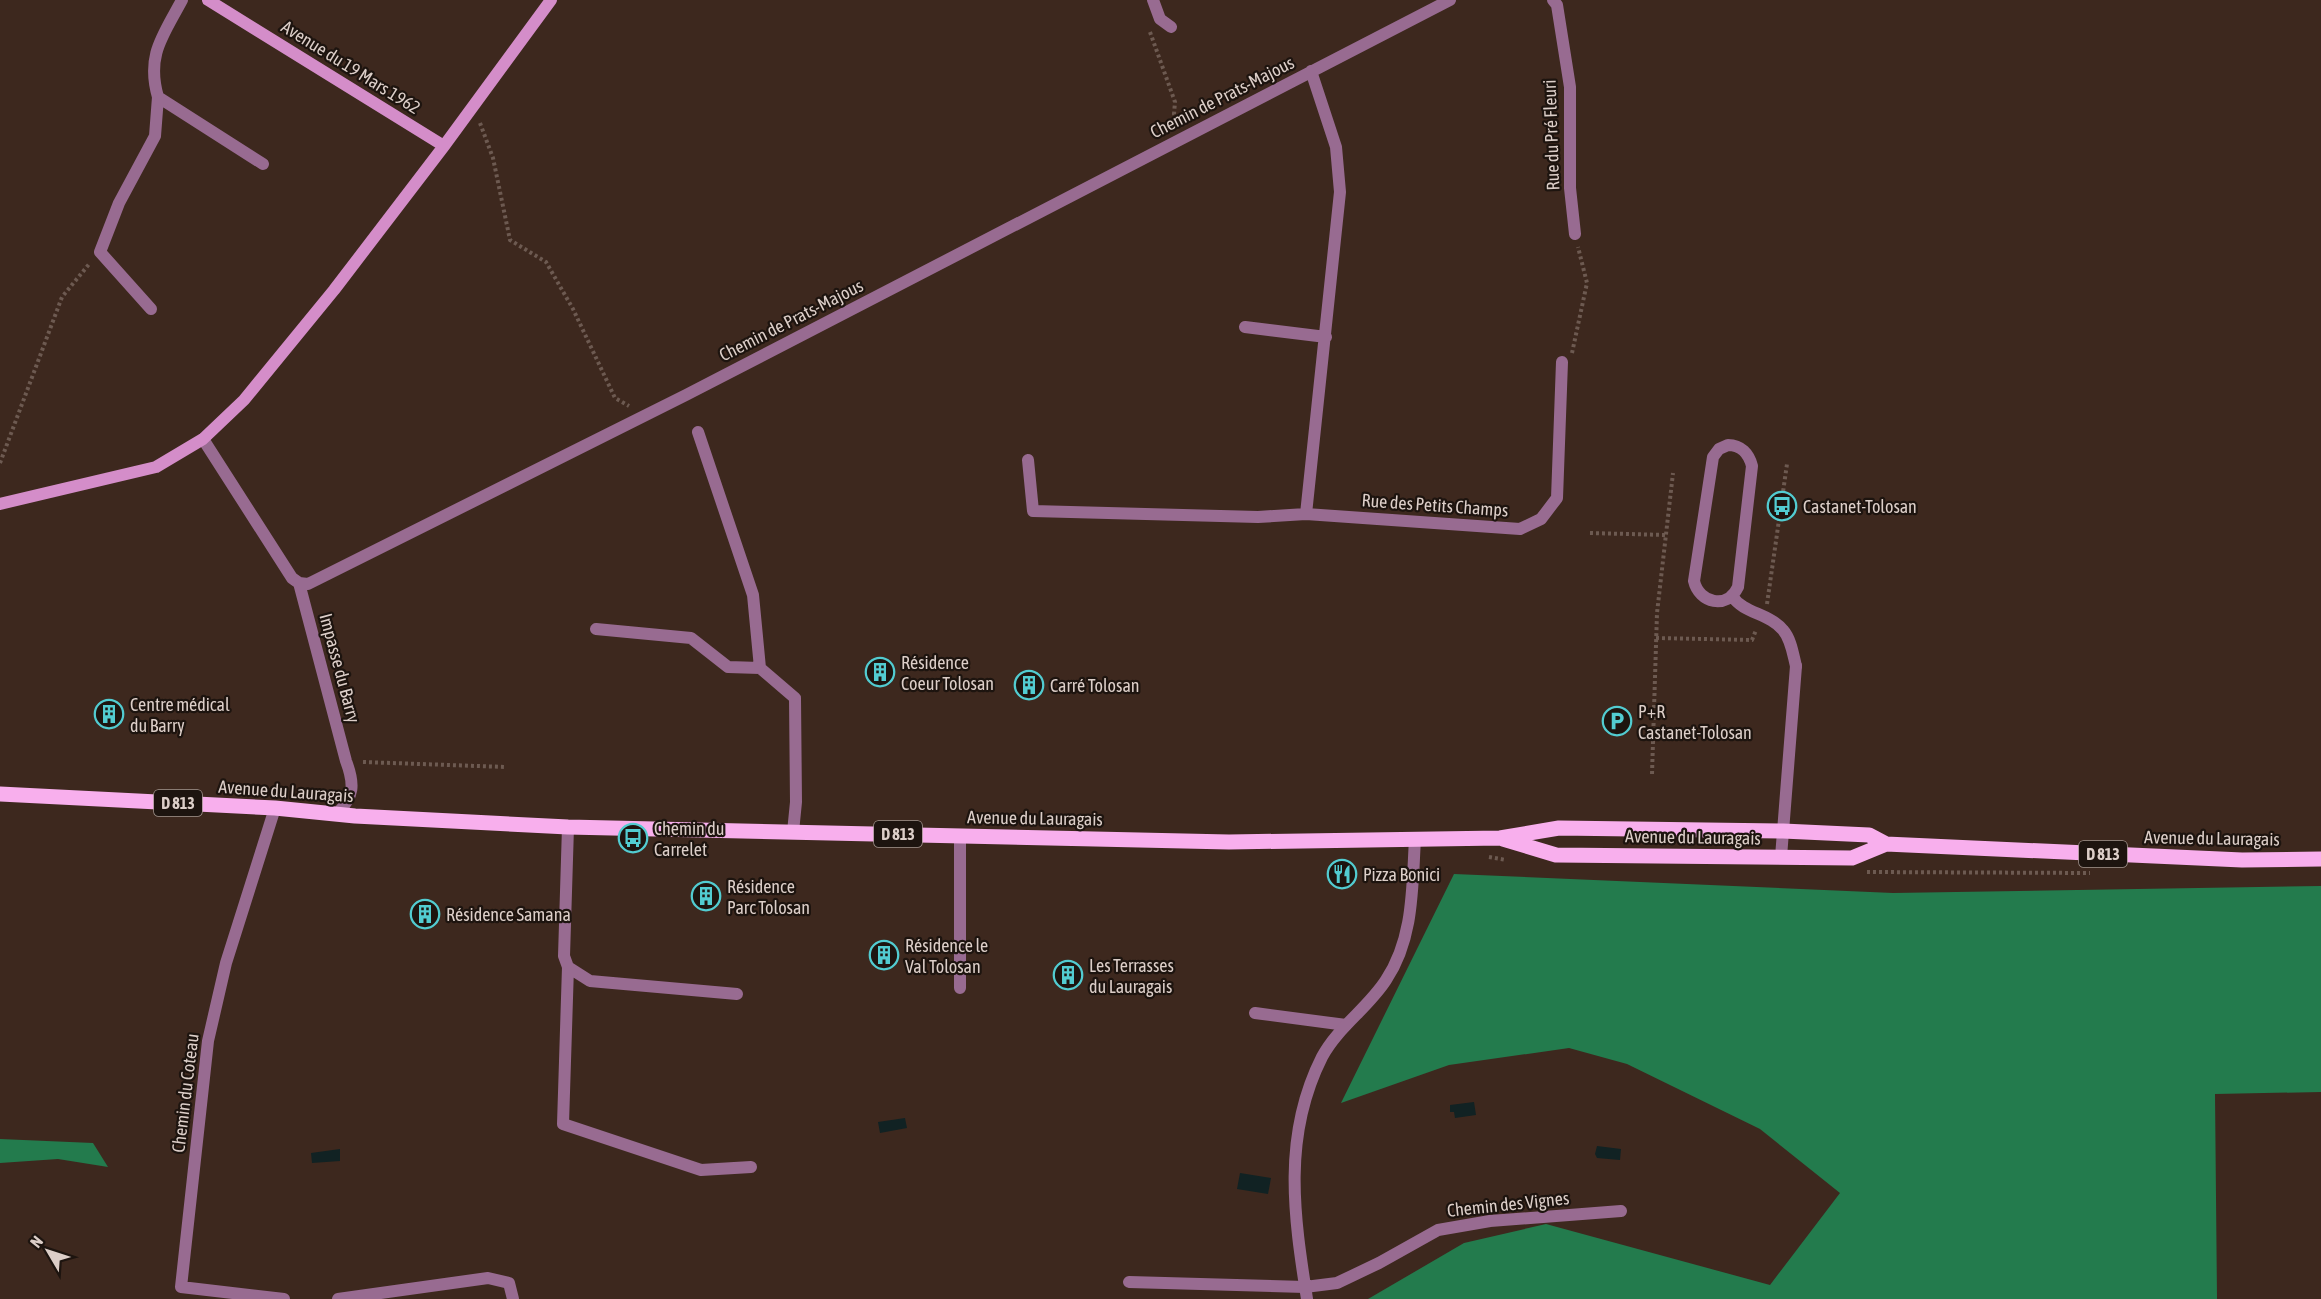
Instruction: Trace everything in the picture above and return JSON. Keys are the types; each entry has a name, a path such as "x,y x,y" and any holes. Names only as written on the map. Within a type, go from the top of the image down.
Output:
{"main road":[{"name":"Avenue du Lauragais","path":"0,794 275,808 336,814 568,827 1229,842 1500,838 1559,828 1783,831 1869,835 1886,844"},
{"name":"Avenue du Lauragais","path":"1500,838 1556,855 1852,858 1886,844 2242,860 2321,858"}],"street":[{"path":"151,309 100,252 119,203 155,136 158,97 153,80 156,51 182,0"},
{"name":"Avenue du 19 Mars 1962","path":"208,0 444,146"},
{"path":"0,504 156,467 203,439 244,400 311,318 444,146 551,0"},
{"path":"1154,0 1160,19 1171,27"},
{"name":"Chemin de Prats-Majous","path":"299,583 308,584 686,395 1450,0"},
{"name":"Rue du Pré Fleuri","path":"1553,0 1557,5 1570,87 1570,188 1575,234"},
{"path":"1306,514 1340,192 1336,147 1311,71"},
{"path":"158,97 263,164"},
{"path":"1245,327 1326,337"},
{"name":"Rue des Petits Champs","path":"1028,460 1033,511 1258,517 1306,514 1520,529 1541,519 1557,498 1562,362"},
{"path":"698,432 753,595 760,668"},
{"path":"203,439 292,578 299,583"},
{"path":"1733,445 1739,447 1747,455 1752,466 1738,587 1732,596 1723,601 1710,600 1699,593 1694,581 1713,457 1719,449 1733,445"},
{"name":"Impasse du Barry","path":"299,583 351,775 351,794 347,803 336,814"},
{"path":"1732,596 1743,608 1763,615 1782,630 1788,640 1796,666 1781,857"},
{"path":"596,629 691,638 728,667 760,668 795,698 796,802 793,832"},
{"name":"Chemin du Coteau","path":"275,808 226,963 208,1041 181,1287 284,1299"},
{"path":"568,827 564,956 568,967 563,1124 701,1170 751,1167"},
{"path":"960,836 960,988"},
{"path":"1306,1293 1298,1242 1293,1173 1302,1106 1322,1058 1335,1036 1386,981 1401,951 1407,935 1411,903 1415,839"},
{"path":"568,967 590,981 737,994"},
{"path":"1255,1013 1346,1025"},
{"name":"Chemin des Vignes","path":"1129,1282 1306,1293 1337,1283 1379,1263 1438,1230 1490,1221 1621,1211"},
{"path":"338,1299 488,1278 509,1283 513,1299"}],"path":[{"path":"1149,31 1175,102 1174,114 1185,136"},
{"path":"479,121 493,158 510,240 546,262 573,309 615,398 632,408"},
{"path":"1562,362 1574,352 1587,283 1575,234"},
{"path":"0,463 62,297 100,252"},
{"path":"1652,774 1656,638 1673,473"},
{"path":"1590,533 1666,535"},
{"path":"346,761 506,767"},
{"path":"1482,856 1517,861"},
{"path":"1863,872 2097,873"}],"green space":[{"path":"1454,874 1893,893 2321,886 2321,1092 2215,1094 2217,1299 1368,1299 1464,1243 1546,1224 1770,1285 1840,1193 1760,1129 1627,1064 1569,1048 1449,1065 1341,1103"},
{"path":"0,1139 93,1143 108,1167 58,1159 0,1163"}],"shaded area":[{"path":"1474,1102 1476,1115 1455,1118 1454,1112 1450,1112 1450,1105"},
{"path":"905,1118 907,1128 880,1133 878,1122"},
{"path":"1597,1146 1621,1149 1620,1160 1597,1158 1595,1154"},
{"path":"340,1149 340,1161 312,1163 311,1153"},
{"path":"1240,1173 1271,1178 1268,1194 1237,1189"}],"place":[{"name":"Castanet-Tolosan","path":"1782,506"},
{"name":"Résidence Coeur Tolosan","path":"880,672"},
{"name":"Carré Tolosan","path":"1029,685"},
{"name":"Centre médical du Barry","path":"109,714"},
{"name":"P+R Castanet-Tolosan","path":"1617,721"},
{"name":"Chemin du Carrelet","path":"633,838"},
{"name":"Pizza Bonici","path":"1342,874"},
{"name":"Résidence Parc Tolosan","path":"706,896"},
{"name":"Résidence Samana","path":"425,914"},
{"name":"Résidence le Val Tolosan","path":"884,955"},
{"name":"Les Terrasses du Lauragais","path":"1068,975"}]}
